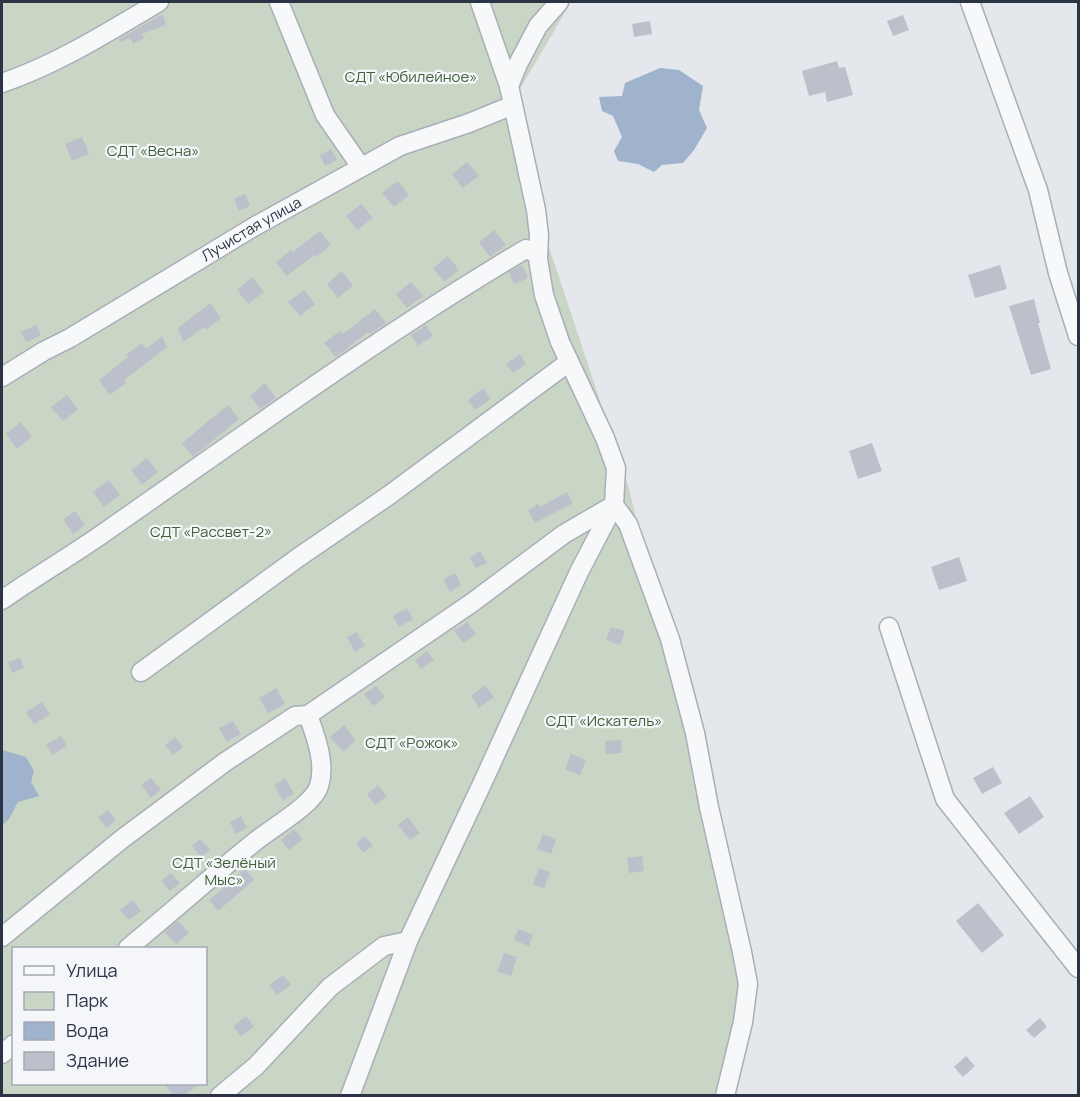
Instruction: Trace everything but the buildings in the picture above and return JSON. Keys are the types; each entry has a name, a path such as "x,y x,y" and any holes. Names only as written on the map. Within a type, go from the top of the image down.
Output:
{"street":[{"path":"2,83 33,73 85,46 159,2"},
{"path":"279,2 325,115 361,167"},
{"path":"350,1095 408,941 482,786 579,572 614,505 616,468 605,438 568,362 544,295 538,254 539,234 536,210 509,86 480,2"},
{"path":"509,86 538,26 559,2"},
{"path":"970,2 1038,190 1058,273 1078,336"},
{"name":"Лучистая улица","path":"2,377 257,225 400,146 469,123 513,105"},
{"path":"2,600 112,528 368,349 481,276 526,249 538,254"},
{"path":"141,672 299,557 388,496 568,362"},
{"path":"2,937 122,839 225,762 295,716 308,715 473,602 564,534 614,505"},
{"path":"614,505 628,524 670,639 695,733 746,973 748,984 743,1022 725,1095"},
{"path":"889,627 945,799 1078,968"},
{"path":"129,947 256,840 309,800 318,787 321,764 315,733 308,715"},
{"path":"220,1095 256,1066 330,987 384,946 408,941"}],"green space":[{"path":"2,2 571,2 513,101 547,241 628,485 743,969 728,1095 2,1096"}],"water":[{"path":"660,68 679,70 703,86 699,110 707,128 683,163 662,165 654,172 638,164 618,161 614,151 622,137 613,116 602,111 599,97 622,96 625,83"},
{"path":"2,750 26,757 34,771 31,782 39,796 18,802 9,819 2,825"}],"park label":[{"name":"СДТ «Юбилейное»","path":"411,77"},
{"name":"СДТ «Весна»","path":"153,151"},
{"name":"СДТ «Рассвет-2»","path":"211,532"},
{"name":"СДТ «Искатель»","path":"604,721"},
{"name":"СДТ «Рожок»","path":"412,743"},
{"name":"СДТ «Зелёный Мыс»","path":"224,872"}]}
